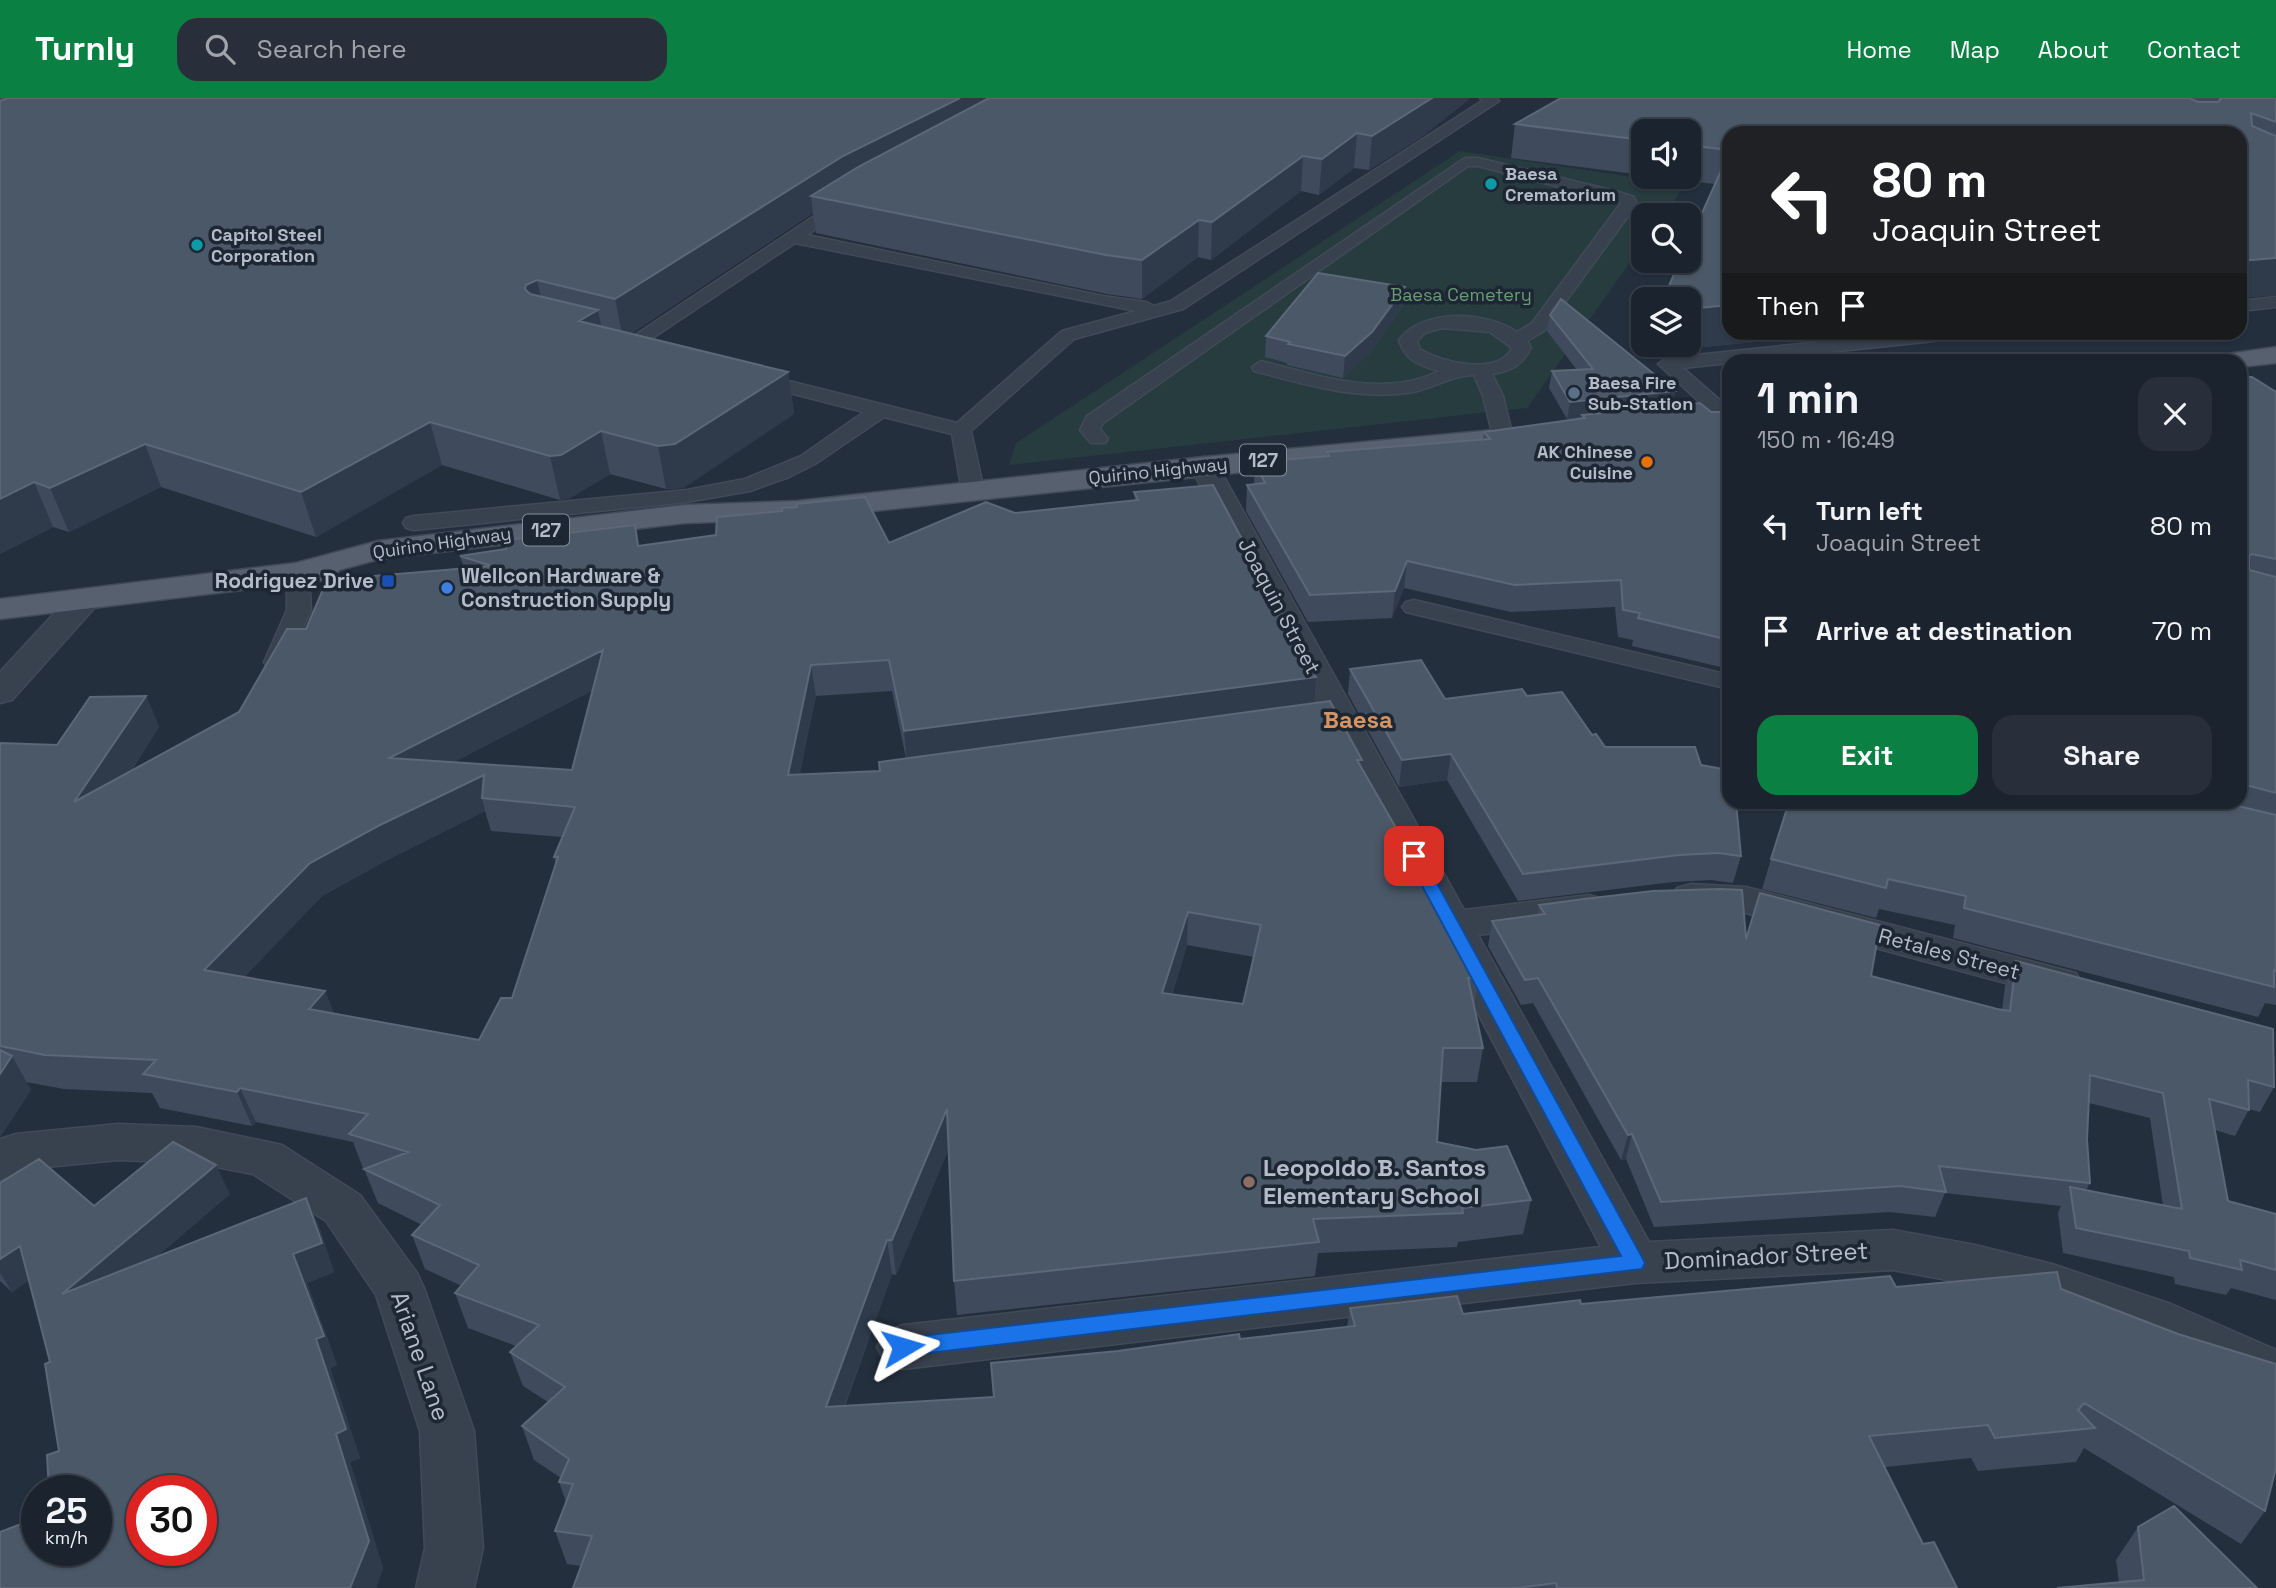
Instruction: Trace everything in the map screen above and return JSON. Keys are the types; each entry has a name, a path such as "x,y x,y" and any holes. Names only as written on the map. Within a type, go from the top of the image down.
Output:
{"main road":[{"path":"2247,358 2276,355"},
{"path":"1682,418 1722,414"},
{"name":"Quirino Highway","path":"0,608 298,572 379,569 692,534 797,510 1203,466 1558,432"}],"street":[{"name":"Joaquin Street","path":"1203,466 1325,720 1451,925 1635,1263"},
{"path":"0,693 85,599"},
{"name":"Retales Street","path":"1451,925 1646,901 1711,896 1746,900 2091,991"},
{"name":"Ariane Lane","path":"0,1162 16,1152 118,1142 196,1144 265,1157 343,1208 399,1288 447,1432 454,1548 445,1588"},
{"name":"Dominador Street","path":"903,1347 1635,1263 1893,1250 1975,1265 2052,1285 2153,1319 2276,1374"}],"lane":[{"path":"961,430 1068,335 1177,305 1492,101 1487,98"},
{"path":"1098,439 1090,430 1094,420 1465,162 1478,162 1628,200 1629,204 1538,327 1517,339"},
{"path":"653,353 619,345 796,238 865,191"},
{"path":"796,238 1103,301 1161,309"},
{"path":"2247,305 2276,302"},
{"path":"1442,323 1497,329 1517,339 1522,347 1521,355 1513,362 1480,370 1430,363 1412,352 1408,340 1419,330 1442,323"},
{"path":"1768,354 1898,340"},
{"path":"1722,359 1667,365 1722,409"},
{"path":"1261,367 1330,386 1372,390 1418,387 1438,381 1458,369"},
{"path":"1480,370 1493,396 1503,437"},
{"path":"733,373 961,430"},
{"path":"414,523 687,496 750,485 808,460 880,410"},
{"path":"961,430 973,491"},
{"path":"266,683 299,610 298,572"},
{"path":"1414,607 1722,680"}],"green space":[{"name":"Baesa Cemetery","path":"1460,151 1631,177 1631,189 1682,189 1672,203 1631,203 1631,261 1527,408 1009,465 1016,443"}],"building":[{"path":"8,98 960,98 843,156 615,299 537,280 526,285 525,289 530,294 598,310 579,321 788,372 675,444 658,446 601,431 561,455 550,456 430,422 301,492 145,444 50,488 34,482 0,499 0,101"},
{"path":"989,98 1432,98 1372,136 1357,133 1322,159 1303,156 1212,222 1199,220 1142,260 811,196 858,167"},
{"path":"1561,98 2189,98 2198,102 2218,102 2221,99 2219,98 2276,98 2276,122 2251,113 2252,126 2276,136 2276,258 2247,260 2247,126 1722,126 1722,149 1701,146 1701,119 1631,119 1631,138 1515,124"},
{"path":"1722,169 1722,306 1701,308 1701,287 1668,287 1675,273 1701,273 1701,215"},
{"path":"1318,273 1405,287 1372,332 1345,356 1288,344 1290,342 1266,336"},
{"path":"1561,299 1675,391 1570,402 1552,371 1593,369 1550,315"},
{"path":"2247,377 2252,377 2276,392 2276,559 2252,554 2249,556 2249,570 2276,577 2276,793 2247,787"},
{"path":"1700,403 1711,412 1722,412 1722,638 1638,618 1640,613 1623,610 1621,580 1515,585 1407,561 1395,591 1310,595 1247,485 1265,483 1255,462 1329,456 1327,452 1490,439 1484,432 1585,418 1582,415"},
{"path":"1213,485 1316,677 904,731 889,660 811,665 788,775 880,771 879,762 1330,701 1362,760 1357,760 1438,901 1436,910 1444,911 1479,977 1468,978 1483,1048 1443,1048 1437,1142 1476,1150 1507,1146 1531,1200 1462,1208 1463,1213 1313,1219 1319,1242 954,1281 947,1109 892,1240 887,1240 826,1407 994,1397 991,1363 1118,1351 1239,1334 1240,1339 1355,1326 1350,1308 1457,1296 1463,1314 1580,1300 1581,1304 1890,1276 1896,1287 2057,1272 2061,1289 2178,1334 2276,1364 2276,1468 2265,1511 2084,1403 2078,1410 2095,1428 1995,1438 1988,1425 1869,1436 1923,1544 1934,1542 1957,1588 1557,1588 1556,1583 1517,1588 573,1588 592,1536 555,1531 573,1484 559,1482 569,1459 522,1426 565,1387 510,1352 539,1325 455,1293 479,1265 412,1235 440,1205 364,1169 408,1152 349,1134 368,1114 240,1088 237,1092 143,1074 156,1060 45,1055 0,1046 0,743 57,745 90,697 146,696 74,802 239,712 287,629 306,629 327,580 492,566 460,556 506,549 507,540 635,525 638,546 716,535 717,517 782,511 782,508 797,507 796,504 865,497 889,543 986,502 1015,513 1138,500 1134,492","holes":["603,650 572,770 389,758","484,775 482,798 575,807 554,857 558,857 512,998 501,998 479,1040 309,1009 325,991 204,970 310,863 378,826","1188,912 1261,925 1243,1004 1162,993"]},
{"path":"1421,660 1445,699 1522,689 1527,696 1562,692 1592,735 1596,734 1605,747 1695,747 1701,765 1722,769 1722,809 1737,809 1741,856 1718,853 1679,855 1523,874 1451,754 1402,760 1350,669"},
{"path":"2247,808 2276,815 2274,987 1964,908 1966,896 1888,879 1886,888 1771,859 1787,809"},
{"path":"1742,890 1746,939 1760,893 1880,925 1871,976 1997,1009 2010,1011 2016,961 2273,1029 2274,1087 2248,1080 2249,1110 2209,1099 2228,1201 2276,1214 2276,1270 2240,1260 2242,1270 2190,1258 2189,1251 2076,1228 2070,1187 2182,1209 2163,1093 2090,1075 2087,1139 2090,1183 1939,1166 1946,1192 1900,1186 1661,1202 1632,1134 1628,1135 1538,978 1525,980 1492,921 1545,914 1539,905 1653,891"},
{"path":"0,1050 12,1056 0,1074"},
{"path":"173,1142 216,1165 62,1294 306,1198 322,1243 293,1254 324,1336 316,1339 346,1429 336,1434 369,1541 350,1588 0,1588 0,1532 21,1524 21,1566 112,1566 112,1475 48,1475 47,1455 59,1451 45,1364 50,1362 20,1246 0,1259 0,1183 39,1159 94,1206"},
{"path":"2174,1506 2257,1588 2057,1588 2144,1580 2138,1527"}],"place":[{"name":"Baesa Crematorium","path":"1491,184"},
{"name":"Capitol Steel Corporation","path":"197,245"},
{"name":"Baesa Fire Sub-Station","path":"1574,393"},
{"name":"AK Chinese Cuisine","path":"1647,462"},
{"name":"Rodriguez Drive","path":"388,581"},
{"name":"Wellcon Hardware & Construction Supply","path":"447,588"},
{"name":"Leopoldo B. Santos Elementary School","path":"1249,1182"}],"district":[{"name":"Baesa","path":"1358,720"}],"route":[{"path":"903,1347 1635,1263 1414,856"}]}
